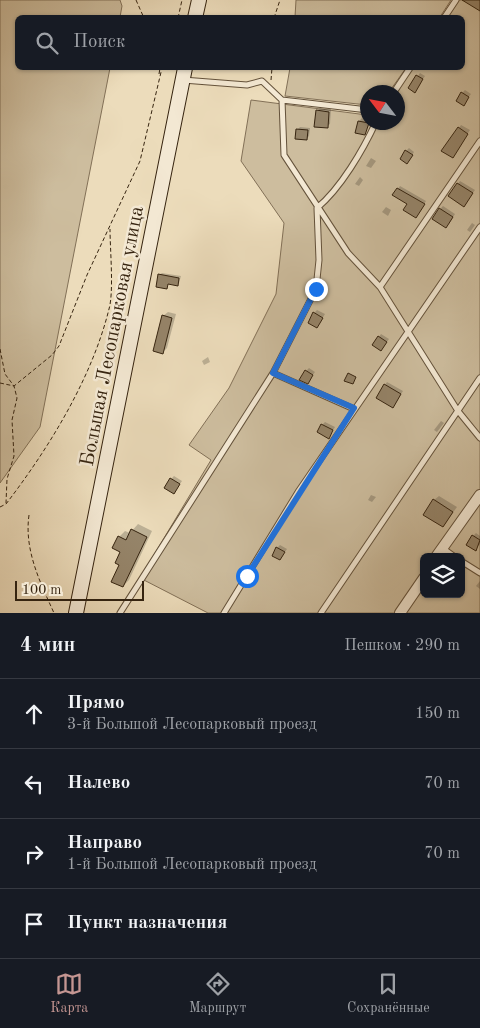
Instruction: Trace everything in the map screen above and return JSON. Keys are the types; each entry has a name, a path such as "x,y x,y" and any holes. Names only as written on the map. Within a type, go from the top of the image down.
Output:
{"main road":[{"path":"196,15 199,0"},
{"name":"Большая Лесопарковая улица","path":"76,613 184,74"}],"street":[{"path":"438,553 480,495"},
{"path":"400,613 420,584"}],"lane":[{"path":"446,15 456,0"},
{"path":"399,85 409,70"},
{"path":"184,74 247,85 262,81 282,100 360,109"},
{"path":"282,100 285,130 284,155 348,253 380,287 458,411 480,438"},
{"path":"120,613 273,373 316,289 319,260 318,208 328,199 367,142 372,130"},
{"path":"380,287 480,141"},
{"path":"224,613 298,492 354,408 410,332 480,226"},
{"path":"273,373 354,408"},
{"path":"321,613 480,378"},
{"path":"441,547 449,553"},
{"path":"465,564 480,573"}],"path":[{"path":"136,0 143,15"},
{"path":"179,15 182,0"},
{"path":"275,15 280,0"},
{"path":"0,384 14,386 52,355 59,346 87,276 140,161 161,70"},
{"path":"271,89 272,70"},
{"path":"0,507 6,504 40,459 86,372 110,308 110,227"},
{"path":"0,349 5,374 14,386 17,398 12,420 14,456 7,478 6,504"},
{"path":"29,516 27,529 35,570 54,613"}],"shaded area":[{"path":"0,0 120,0 122,6 120,15 15,15 15,70 110,70 40,427 0,483"},
{"path":"296,0 451,0 441,15 295,15"},
{"path":"458,0 480,0 480,613 208,613 140,578 211,460 189,445 229,388 276,294 284,223 241,161 251,100 360,114 360,130 405,130 405,85 400,85 411,70 465,70 465,15 447,15"},
{"path":"290,70 405,70 394,85 360,85 360,104 285,96"}],"building":[{"path":"462,0 480,0 480,11"},
{"path":"416,75 423,79 415,93 408,88"},
{"path":"461,92 469,97 464,106 456,101"},
{"path":"316,110 329,112 328,128 314,127"},
{"path":"358,121 360,121 360,130 367,130 365,135 355,133"},
{"path":"458,127 468,134 453,158 441,151"},
{"path":"296,129 308,130 307,140 295,139"},
{"path":"405,150 413,155 407,164 400,159"},
{"path":"457,183 473,193 464,207 448,196"},
{"path":"397,188 425,204 416,218 403,210 407,204 392,195"},
{"path":"439,208 453,217 446,228 432,219"},
{"path":"158,274 179,278 178,286 168,284 167,289 156,287"},
{"path":"313,312 323,318 317,328 308,323"},
{"path":"162,315 172,318 163,354 153,351"},
{"path":"378,336 387,342 381,351 372,345"},
{"path":"305,370 313,375 308,384 299,380"},
{"path":"348,373 356,377 353,384 344,381"},
{"path":"384,384 401,394 393,408 376,398"},
{"path":"321,424 333,430 329,439 317,432"},
{"path":"170,478 180,484 174,494 164,488"},
{"path":"433,499 453,512 443,527 423,515"},
{"path":"131,529 147,537 123,587 111,582 119,565 115,563 120,552 112,548 118,536 126,540"},
{"path":"472,535 480,540 476,551 466,545"},
{"path":"276,547 285,552 280,560 272,556"}],"route":[{"path":"247,576 298,492 354,408 273,373 316,289"}]}
